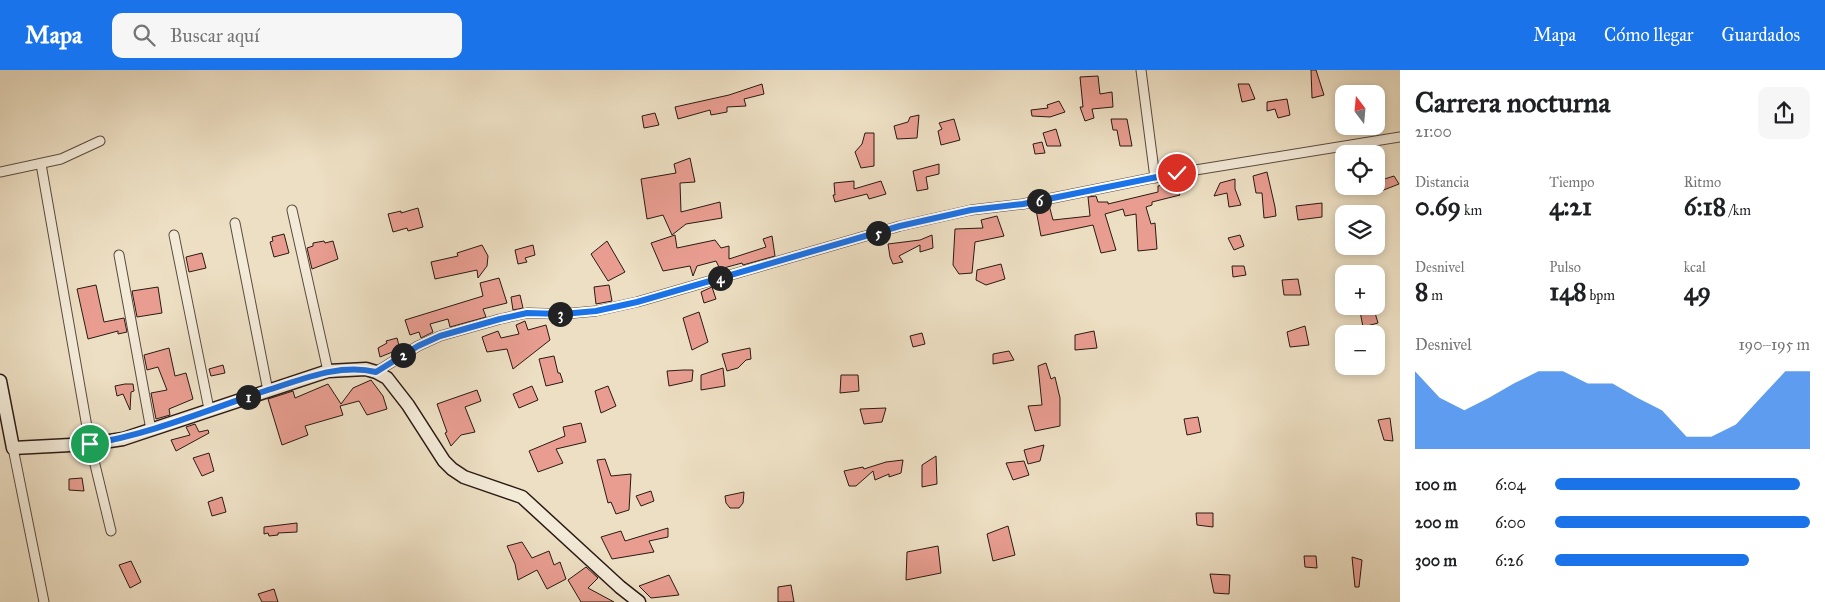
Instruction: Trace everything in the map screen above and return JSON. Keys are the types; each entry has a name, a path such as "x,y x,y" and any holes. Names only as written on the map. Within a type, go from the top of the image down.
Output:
{"street":[{"path":"1141,70 1155,178"},
{"path":"376,372 418,346 440,336 500,319 527,313 563,314 596,311 637,302 900,226 971,210 1023,204 1177,173 1400,137"},
{"path":"0,172 61,158 100,141"},
{"path":"40,164 90,444 111,531"},
{"path":"292,210 328,371"},
{"path":"235,223 268,391"},
{"path":"174,235 209,409"},
{"path":"119,255 150,430"},
{"path":"12,448 90,444 123,439 328,371 366,369 387,378 408,405 444,462 452,470 464,477 522,497 634,600"},
{"path":"0,381 44,602"}],"building":[{"path":"1311,70 1316,70 1324,95 1312,98"},
{"path":"1098,76 1100,94 1112,92 1113,107 1092,109 1094,118 1085,121 1080,107 1083,107 1080,77"},
{"path":"762,84 764,94 744,99 746,106 727,107 727,112 711,115 710,110 678,119 675,107 729,95"},
{"path":"1238,84 1249,84 1255,99 1242,102"},
{"path":"1287,99 1290,115 1278,118 1275,109 1267,111 1267,102"},
{"path":"1059,101 1065,112 1050,117 1032,116 1031,110 1048,108 1047,105"},
{"path":"655,113 659,125 644,128 642,116"},
{"path":"919,115 917,138 897,139 894,126 908,122 910,117"},
{"path":"954,119 960,140 941,145 938,131 942,129 939,123"},
{"path":"1111,119 1127,119 1132,146 1120,146 1117,130 1113,130"},
{"path":"1056,129 1061,146 1047,146 1043,133"},
{"path":"865,133 874,133 874,166 861,168 855,152 862,144"},
{"path":"1042,142 1045,153 1035,154 1033,144"},
{"path":"690,158 695,182 680,183 681,212 720,202 722,218 686,224 672,235 663,215 647,219 641,179 676,173 674,164"},
{"path":"939,164 939,174 926,177 928,189 917,191 913,171"},
{"path":"1267,172 1276,216 1264,218 1262,193 1256,193 1253,176"},
{"path":"1394,176 1399,184 1385,189 1385,179"},
{"path":"1235,179 1235,189 1241,205 1229,207 1227,193 1214,196 1220,183"},
{"path":"854,181 854,189 881,181 886,194 869,199 867,194 835,202 833,195 835,195 834,183"},
{"path":"1175,182 1180,195 1152,202 1152,205 1146,207 1151,224 1155,223 1157,249 1138,251 1136,214 1125,216 1123,209 1105,214 1116,250 1101,253 1093,225 1041,236 1036,210 1041,207 1049,205 1053,220 1090,216 1088,197 1096,196 1098,202 1108,202 1108,204 1158,192 1158,186"},
{"path":"1322,203 1322,217 1298,220 1296,206"},
{"path":"418,208 423,227 408,231 407,228 393,232 388,214 401,211 401,213"},
{"path":"997,216 1004,236 975,242 972,273 959,274 953,265 955,229 983,228 981,220"},
{"path":"284,234 289,253 274,257 270,242 273,241 272,237"},
{"path":"675,235 677,248 715,240 721,248 729,246 729,259 766,247 763,239 772,236 775,256 720,269 716,261 697,266 693,276 690,266 663,271 651,243"},
{"path":"932,235 933,248 920,252 920,245 899,256 903,262 893,264 888,244 920,240"},
{"path":"1240,235 1244,246 1234,250 1228,238"},
{"path":"324,241 325,243 333,241 338,259 312,269 307,248 313,246 313,243"},
{"path":"607,241 625,272 608,281 591,254"},
{"path":"482,245 488,256 487,266 478,278 477,270 435,279 431,262 458,256 457,253"},
{"path":"533,245 535,255 525,258 527,262 518,264 515,250"},
{"path":"202,253 206,268 189,272 186,257"},
{"path":"1001,264 1005,279 986,285 976,280 977,270"},
{"path":"1232,266 1244,266 1246,275 1233,277"},
{"path":"499,278 507,303 483,309 486,317 450,327 448,319 430,324 433,332 421,338 419,332 410,335 405,320 483,296 480,283"},
{"path":"1298,279 1301,295 1284,295 1282,280"},
{"path":"96,285 104,322 124,318 127,332 118,334 118,331 88,339 77,289"},
{"path":"609,285 612,301 596,304 594,287"},
{"path":"158,287 162,313 137,317 132,291"},
{"path":"712,287 716,299 704,303 701,292"},
{"path":"520,295 523,308 513,310 511,297"},
{"path":"699,312 708,342 692,350 683,318"},
{"path":"1361,315 1376,315 1378,323 1363,325"},
{"path":"525,321 528,330 546,325 550,340 513,369 507,349 487,352 482,337 498,331 501,338 519,334 516,325"},
{"path":"1305,326 1309,345 1290,347 1287,332"},
{"path":"1094,331 1097,348 1075,350 1075,335"},
{"path":"922,333 925,344 913,347 910,336"},
{"path":"397,338 400,349 380,357 378,348 387,343 386,341"},
{"path":"169,348 175,376 186,373 193,399 169,409 170,415 156,419 151,393 167,390 158,367 147,370 144,355"},
{"path":"750,348 751,359 746,360 738,368 727,371 722,354"},
{"path":"1009,351 1014,360 993,364 993,354"},
{"path":"554,356 558,373 560,373 563,382 546,386 539,359"},
{"path":"1046,363 1051,379 1055,377 1060,398 1060,426 1035,431 1028,406 1042,405 1038,366"},
{"path":"223,365 225,373 211,376 209,369"},
{"path":"723,368 725,386 701,390 701,375"},
{"path":"693,370 692,381 669,386 667,371"},
{"path":"841,375 858,375 859,391 840,393"},
{"path":"371,380 383,396 387,409 367,415 359,401 340,406 343,415 305,426 308,435 282,445 268,399 293,391 295,398 328,384 341,404 353,388"},
{"path":"133,384 134,391 131,392 130,410 123,394 117,396 115,386"},
{"path":"532,386 538,400 519,408 513,394"},
{"path":"608,386 616,406 601,413 595,391"},
{"path":"477,390 481,401 465,407 475,432 461,435 451,446 445,433 447,432 437,404"},
{"path":"886,408 882,422 864,424 860,409"},
{"path":"1198,417 1201,432 1187,435 1184,419"},
{"path":"1390,418 1393,441 1384,440 1378,420"},
{"path":"581,423 586,442 556,449 563,463 538,472 529,451 565,436 563,427"},
{"path":"195,424 199,432 208,430 209,433 176,451 171,440 190,435 186,427"},
{"path":"1044,445 1040,461 1028,464 1024,450"},
{"path":"209,453 214,471 202,476 193,458"},
{"path":"936,456 937,484 922,487 922,465"},
{"path":"605,459 611,476 631,474 629,510 616,514 611,502 608,503 597,460"},
{"path":"903,460 901,473 889,477 889,474 875,480 873,471 856,486 849,486 844,471 863,467 864,469 886,462"},
{"path":"1024,461 1029,475 1013,480 1006,463"},
{"path":"82,478 84,491 69,490 69,479"},
{"path":"651,491 654,501 641,506 636,496"},
{"path":"744,492 743,503 739,508 730,508 726,503 725,496"},
{"path":"222,497 226,512 212,516 208,502"},
{"path":"1196,513 1213,513 1213,527 1197,525"},
{"path":"297,523 297,532 278,533 278,535 269,536 268,533 264,534 264,527"},
{"path":"1008,526 1015,555 993,561 987,534"},
{"path":"668,528 668,537 649,541 654,552 612,559 601,537 621,531 625,541"},
{"path":"522,542 532,558 549,551 554,565 560,562 566,579 547,589 537,570 518,580 515,564 507,546"},
{"path":"938,546 941,573 906,580 907,552"},
{"path":"1304,556 1316,556 1317,568 1305,567"},
{"path":"1352,557 1362,560 1359,587 1355,587"},
{"path":"131,561 141,582 130,588 119,565"},
{"path":"586,567 598,578 588,588 614,602 581,602 568,580"},
{"path":"1210,574 1230,575 1229,594 1214,593"},
{"path":"669,575 679,595 651,598 639,586"},
{"path":"791,585 794,602 778,602 778,587"},
{"path":"274,589 278,602 262,602 258,594"}],"route":[{"path":"90,444 123,439 328,371 366,369 376,372 418,346 440,336 500,319 527,313 563,314 596,311 637,302 766,266 900,226 971,210 1048,200 1177,173"}]}
